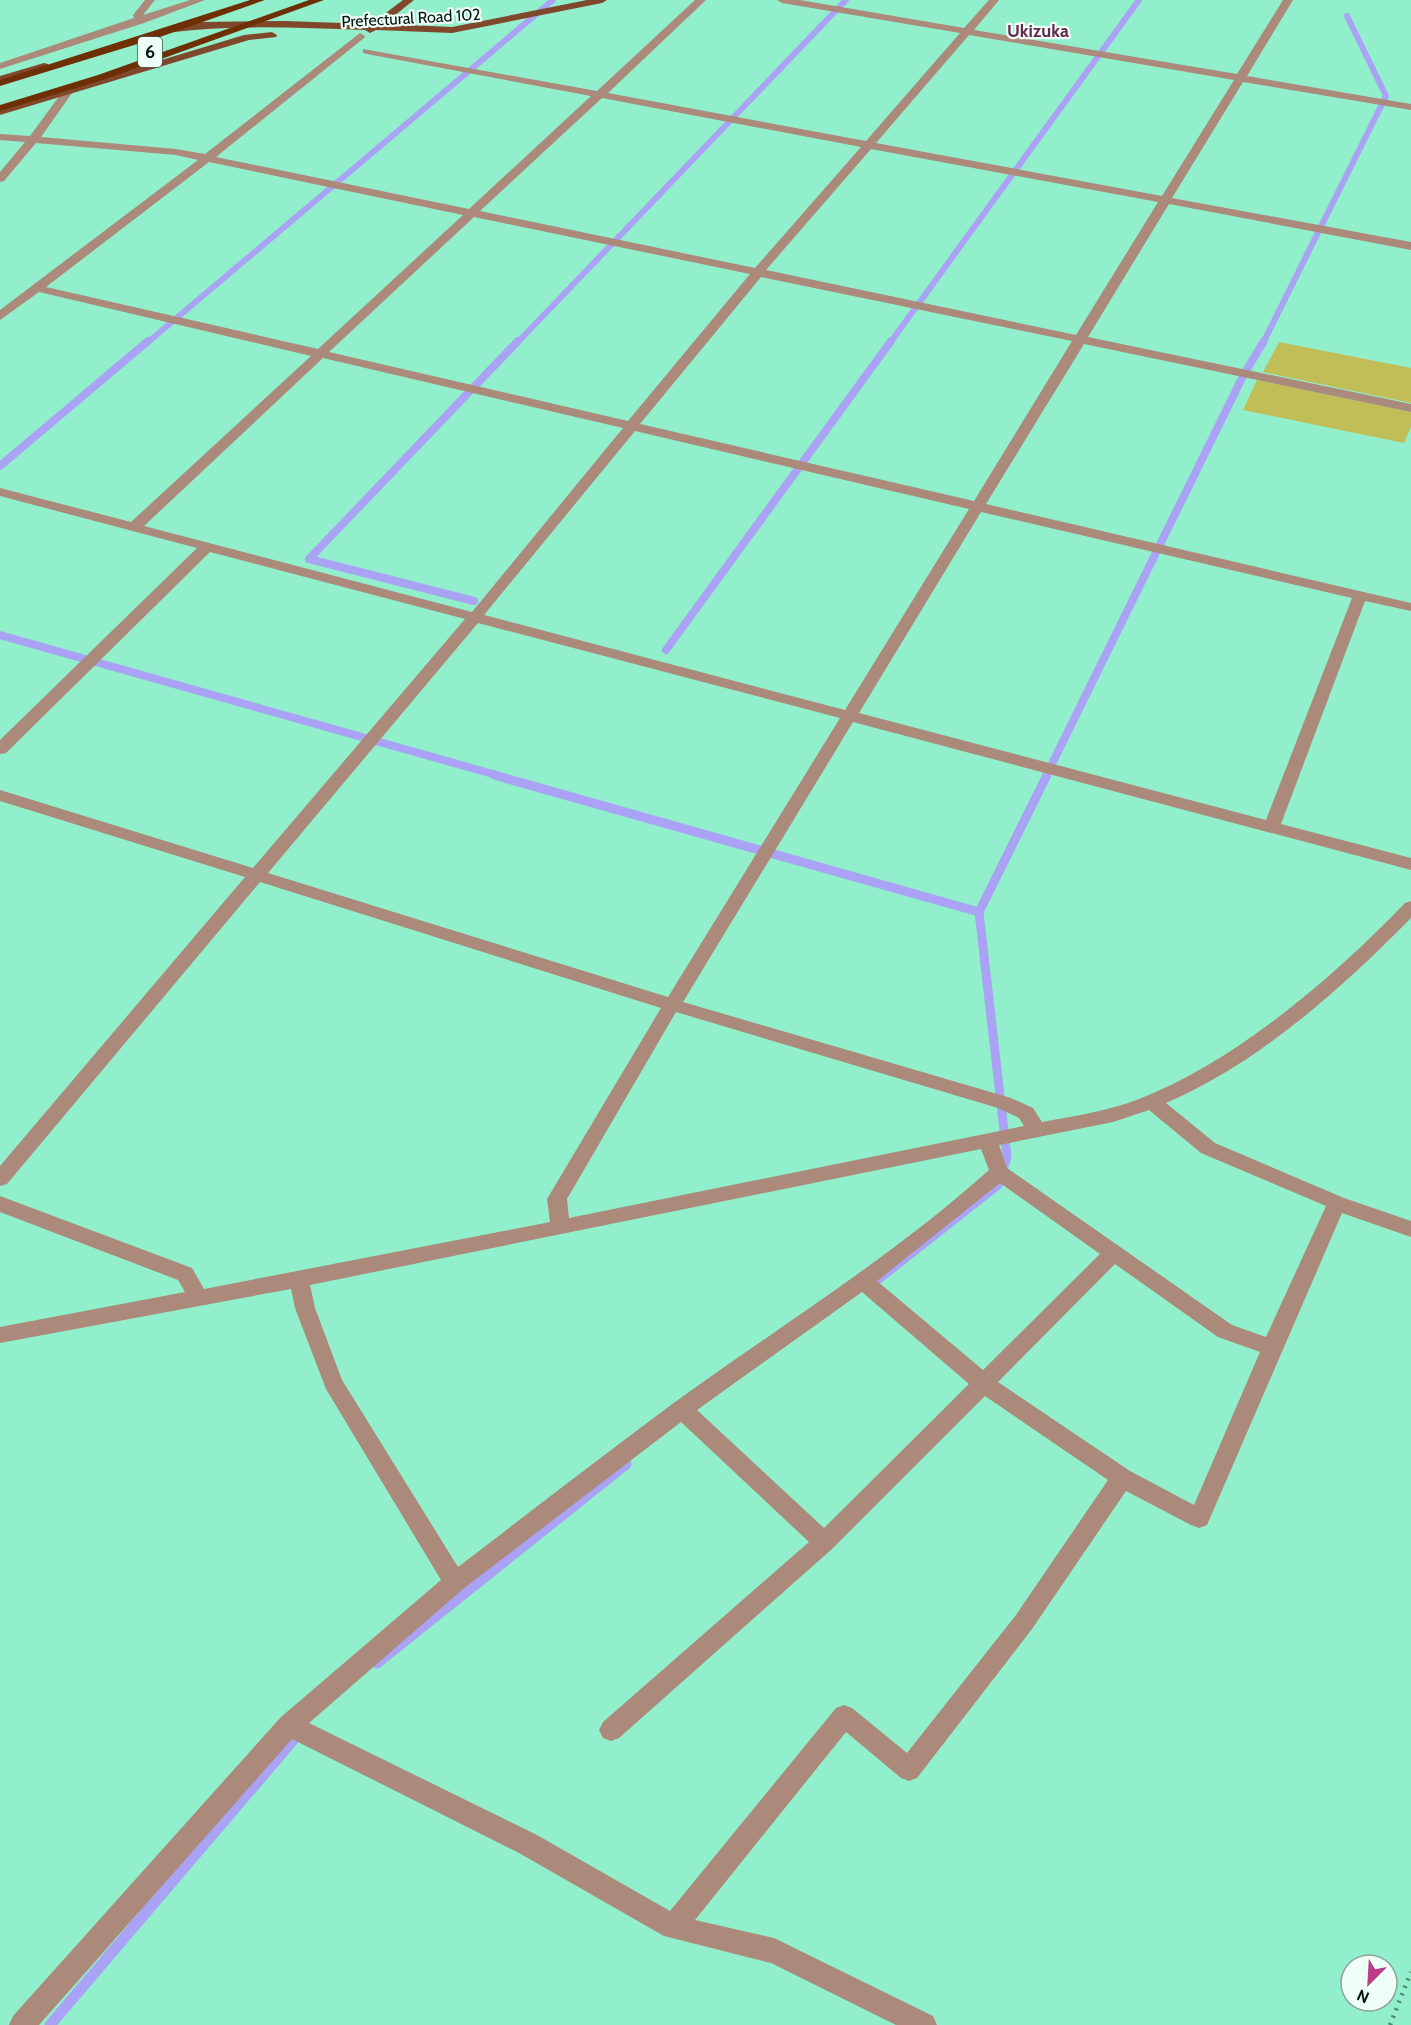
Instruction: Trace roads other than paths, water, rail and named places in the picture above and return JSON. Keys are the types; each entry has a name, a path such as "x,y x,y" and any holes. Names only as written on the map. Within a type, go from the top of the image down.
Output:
{"highway":[{"path":"0,74 228,0"},
{"name":"6","path":"0,81 81,59 260,0"},
{"name":"6","path":"0,97 162,48 299,0"},
{"path":"0,110 102,77 319,0"}],"main road":[{"path":"360,36 409,0"},
{"path":"572,7 602,0"},
{"name":"Prefectural Road 102","path":"0,81 153,32 202,25 285,24 452,30 572,7"},
{"name":"Prefectural Road 102","path":"0,110 68,93 248,37 453,34 494,29 572,7"}],"street":[{"path":"140,21 138,15 150,0"},
{"path":"0,66 200,0"},
{"path":"134,527 701,0"},
{"path":"782,0 1411,107"},
{"path":"0,1179 475,617 758,272 994,0"},
{"path":"561,1228 557,1199 673,1005 1288,0"},
{"path":"0,316 207,158 360,36"},
{"path":"367,51 1411,246"},
{"path":"0,179 68,93"},
{"path":"0,137 176,152 1411,408"},
{"path":"36,288 629,427 978,505 1411,608"},
{"path":"0,492 1411,864"},
{"path":"0,749 208,546"},
{"path":"1272,826 1360,596"},
{"path":"0,795 258,873 673,1005 1004,1103 1026,1113 1038,1132"},
{"path":"0,1335 561,1228 1038,1132 1113,1115 1153,1103 1195,1083 1241,1054 1284,1021 1361,955 1411,907"},
{"path":"1153,1103 1208,1148 1337,1203 1411,1229"},
{"path":"988,1141 999,1172 1226,1331 1272,1348"},
{"path":"22,2025 290,1725 454,1582 682,1409 863,1281 976,1193 999,1172"},
{"path":"863,1281 984,1384 1122,1478 1199,1518 1337,1203"},
{"path":"0,1204 185,1274 199,1298"},
{"path":"611,1730 824,1542 984,1384 1002,1362 1115,1252"},
{"path":"299,1279 305,1308 333,1383 454,1582"},
{"path":"682,1409 824,1542"},
{"path":"674,1927 844,1716 909,1770 1024,1622 1122,1478"},
{"path":"290,1725 528,1844 674,1927 774,1951 924,2025"}],"waterway":[{"path":"147,343 553,0"},
{"path":"517,343 846,0"},
{"path":"890,343 1139,0"},
{"path":"1264,341 1386,96 1347,16"},
{"path":"0,466 148,341"},
{"path":"474,601 309,559 518,341"},
{"path":"666,650 891,341"},
{"path":"1046,776 1244,374 1264,341"},
{"path":"0,635 500,776"},
{"path":"494,775 979,912"},
{"path":"979,912 1047,775"},
{"path":"870,1286 998,1185 1007,1157 979,912"},
{"path":"377,1663 626,1464"},
{"path":"50,2025 300,1732"}],"district":[{"name":"Ukizuka","path":"1038,31"}]}
